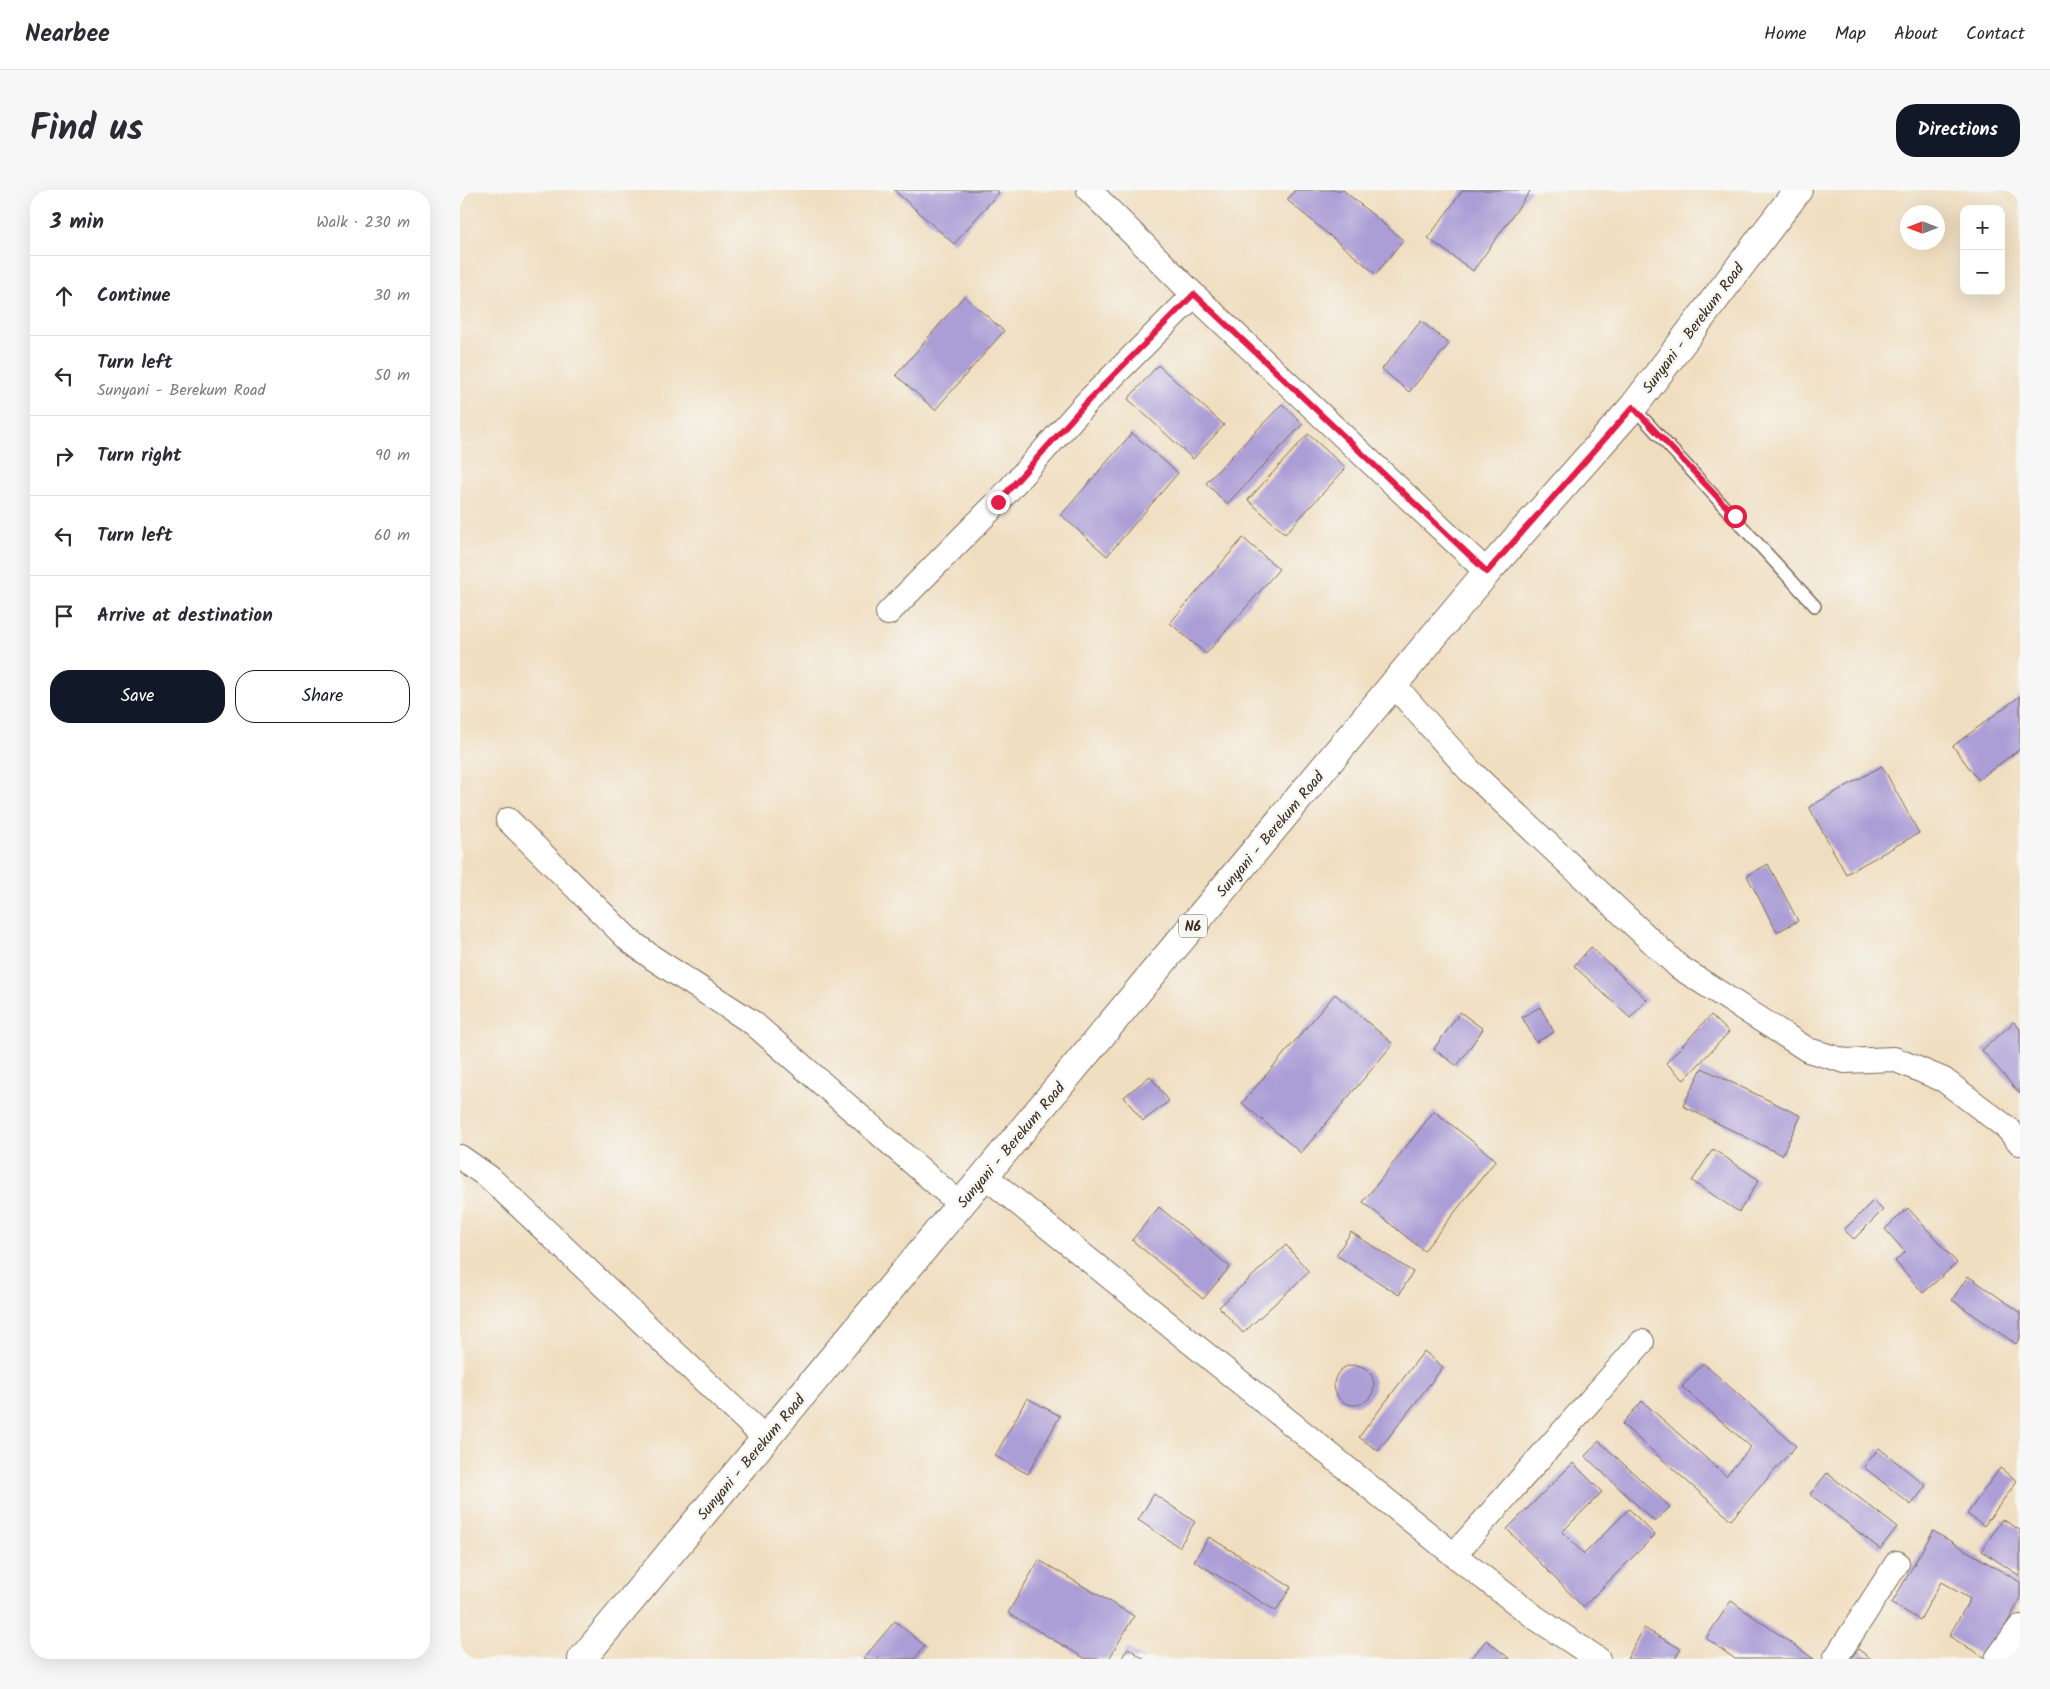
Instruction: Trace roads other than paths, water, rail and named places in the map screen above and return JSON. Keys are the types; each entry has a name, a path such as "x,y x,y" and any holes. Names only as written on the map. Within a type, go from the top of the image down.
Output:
{"main road":[{"name":"Sunyani - Berekum Road","path":"582,1659 1395,686 1487,572 1633,407 1791,193"}],"street":[{"path":"1089,190 1194,294 1487,572"},
{"path":"888,613 998,502 1088,401 1194,294"},
{"path":"1395,686 1469,770 1679,967 1808,1050 1845,1061 1894,1058 1944,1080 2007,1128 2020,1143"},
{"path":"508,820 629,940 653,958 753,1022 961,1205"},
{"path":"460,1157 490,1178 766,1438"},
{"path":"985,1176 1454,1555 1536,1618 1598,1659"},
{"path":"1454,1555 1642,1342"},
{"path":"1835,1659 1897,1563"},
{"path":"1997,1659 2020,1627"}],"lane":[{"path":"1633,407 1815,606"}]}
